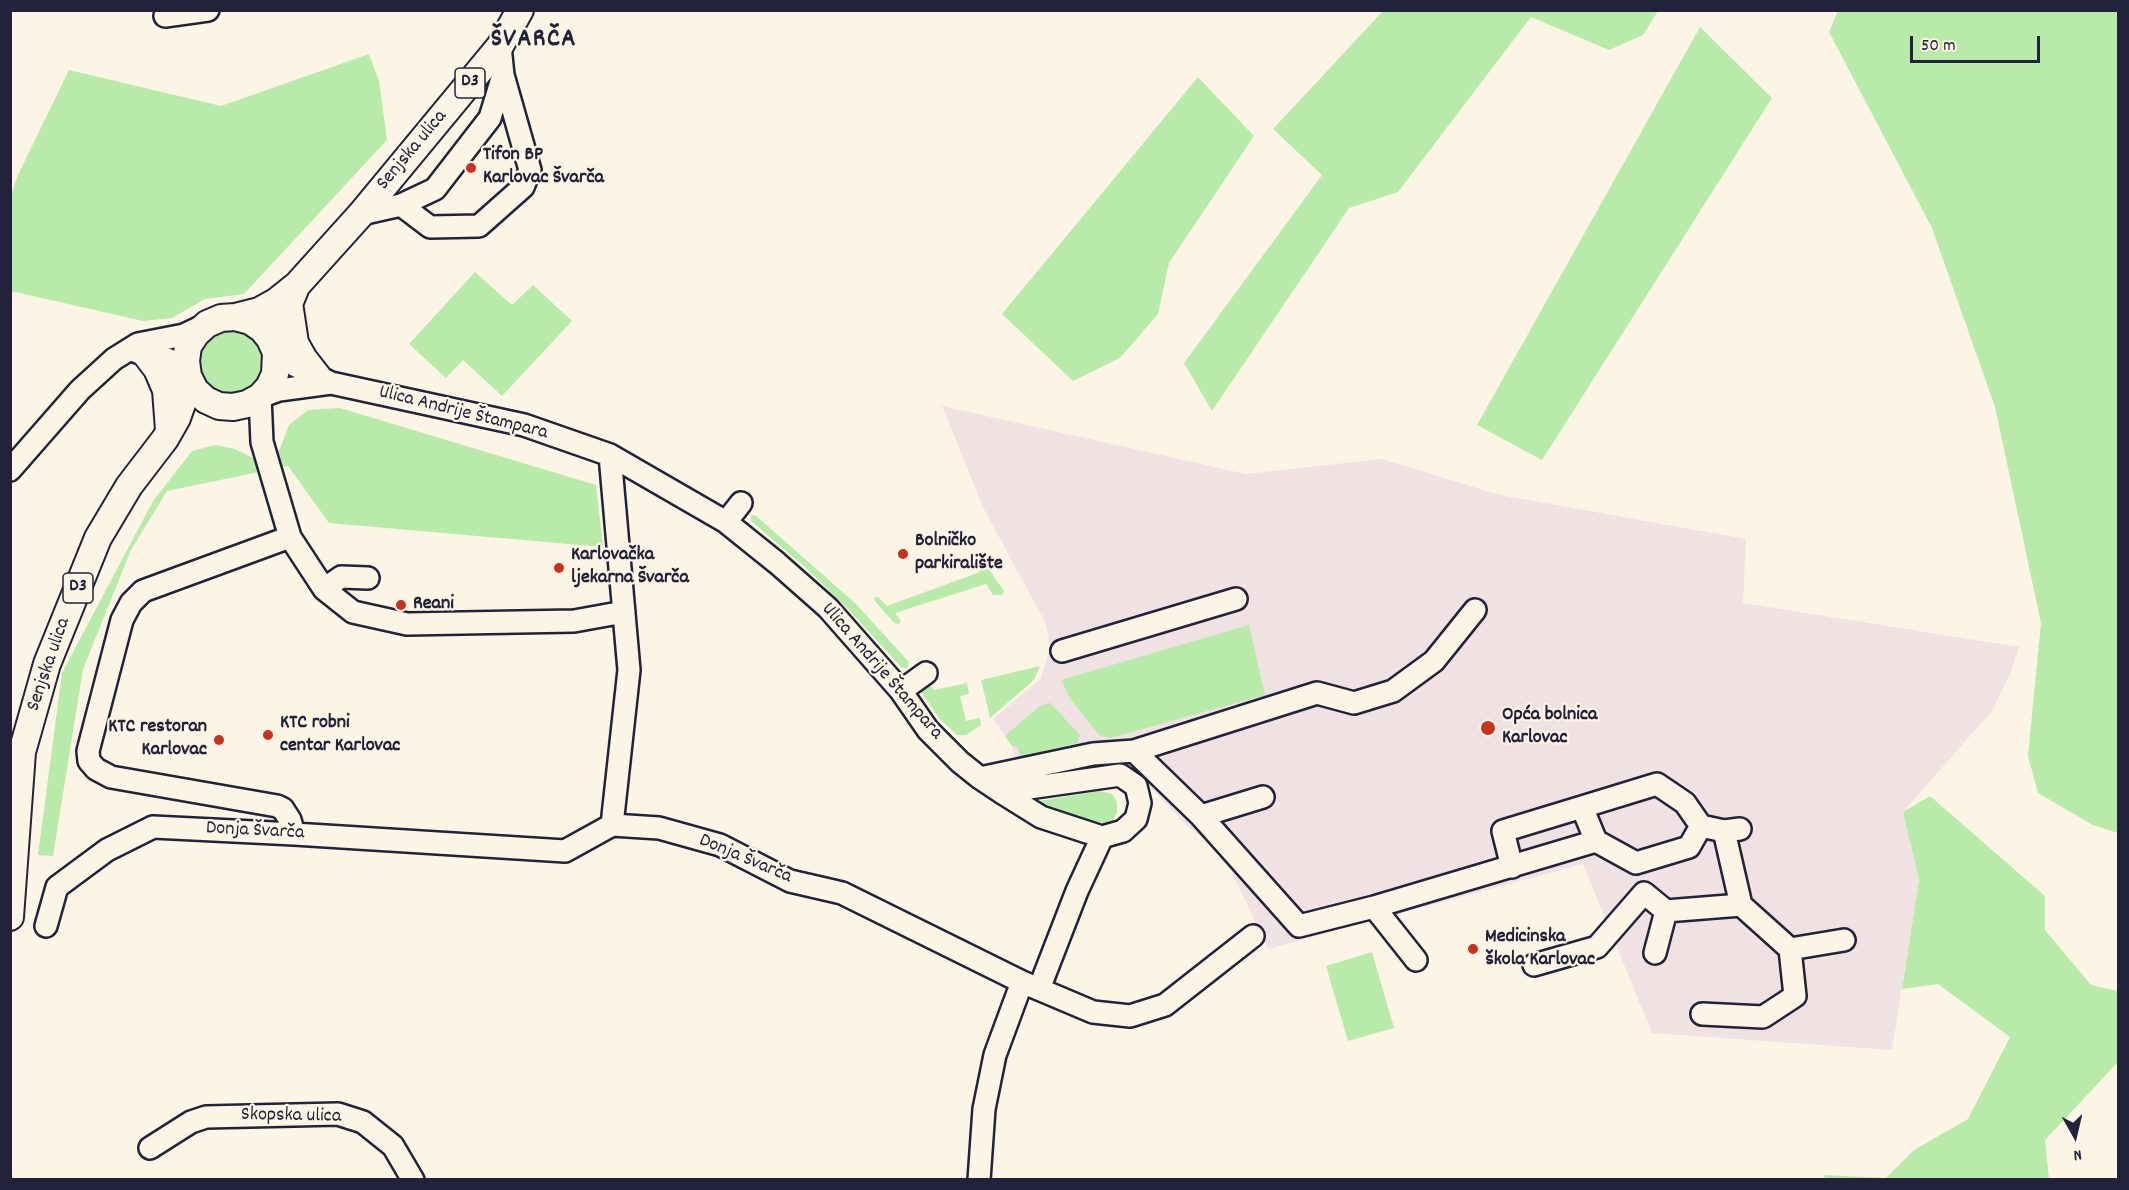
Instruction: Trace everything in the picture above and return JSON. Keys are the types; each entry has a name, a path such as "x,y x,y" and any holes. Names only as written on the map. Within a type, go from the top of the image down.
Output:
{"main road":[{"name":"Senjska ulica","path":"275,350 277,333 293,293 500,46 520,10"},
{"name":"Senjska ulica","path":"236,317 259,311 293,293"},
{"path":"293,293 296,342 304,359 324,380"},
{"path":"236,317 250,321 262,329 275,350"},
{"name":"D3","path":"188,376 186,362 188,346 196,334 207,324 221,318 236,317"},
{"name":"D3","path":"233,407 247,404 260,397 269,387 275,374 275,350"},
{"path":"134,352 157,369 166,390 167,435"},
{"name":"Senjska ulica","path":"10,917 22,752 47,664 98,538 129,486 177,418 188,376"},
{"path":"188,376 195,390 206,400 219,406 233,407"},
{"name":"Senjska ulica","path":"167,435 196,418 233,407"}],"street":[{"path":"165,16 208,10"},
{"path":"401,205 430,227 479,226 523,187 530,170 503,75 500,46"},
{"path":"361,214 401,205 435,189 490,118 503,75"},
{"path":"134,352 138,344 184,335 207,324"},
{"name":"Ulica Andrije Štampara","path":"275,350 292,364 324,380 524,425 610,455 726,522 828,608 901,691 928,730 960,762 980,778 1041,817 1102,837"},
{"path":"10,470 80,390 114,359 134,352 158,355 174,362 188,376"},
{"name":"Ulica Andrije Štampara","path":"260,397 279,390 324,380"},
{"path":"260,397 262,442 290,537 324,589 353,612 407,624 574,621 624,612"},
{"path":"233,407 262,442"},
{"path":"610,455 629,669 612,825"},
{"path":"726,522 741,503"},
{"path":"290,537 142,591 131,603 122,620 88,751 89,760 96,769 111,777 278,806 290,820 294,834"},
{"path":"324,589 341,577 368,578"},
{"path":"1062,651 1236,599"},
{"path":"980,778 1093,754 1134,751 1317,693 1354,703 1393,691 1434,661 1475,610"},
{"path":"901,691 926,673"},
{"path":"1134,751 1202,816 1299,926 1374,907 1596,841"},
{"path":"979,1179 984,1109 995,1055 1102,837 1124,831 1136,819 1140,802 1136,786 1120,775 1001,792"},
{"path":"1512,867 1503,831 1657,784 1685,803 1701,826 1732,830 1741,905 1790,949 1795,996 1763,1017 1702,1014"},
{"path":"1202,816 1263,797"},
{"path":"1582,807 1596,841 1636,863 1644,893 1666,911 1741,905"},
{"name":"Donja Švarča","path":"46,926 57,886 107,850 153,827 565,851 612,825 659,828 720,845 790,881 842,893 1030,985 1093,1012 1130,1016 1164,1005 1253,936"},
{"path":"1636,863 1689,846 1701,826"},
{"path":"1534,965 1597,947 1644,893"},
{"path":"1374,907 1416,960"},
{"path":"1655,953 1666,911"},
{"path":"1790,949 1844,940"},
{"name":"Skopska ulica","path":"150,1148 191,1122 206,1117 338,1114 363,1122 393,1146 413,1179"}],"shaded area":[{"name":"Opća bolnica Karlovac","path":"942,406 1246,474 1382,459 1500,495 1746,539 1743,603 2019,647 2010,674 1992,711 1903,812 1919,880 1892,1050 1652,1033 1583,864 1268,949 1222,851 1190,829 1144,781 1022,785 1012,746 993,719 1041,678 1050,648 1046,624 984,509"}],"green space":[{"path":"1383,11 1658,11 1643,35 1609,50 1531,17 1398,192 1349,208 1212,411 1184,363 1322,175 1273,129"},
{"path":"1838,11 2118,11 2118,833 2093,825 2038,793 2028,756 2041,623 1995,407 1932,228 1829,32"},
{"path":"1700,27 1772,98 1542,460 1477,425"},
{"path":"369,54 379,81 387,140 244,294 205,299 172,318 143,321 11,291 11,195 18,175 69,70 221,106"},
{"path":"1198,77 1254,136 1169,263 1158,314 1120,358 1073,381 1002,314"},
{"path":"475,272 512,305 533,285 572,321 502,396 463,360 446,378 409,344"},
{"path":"231,329 244,332 255,339 262,350 265,363 262,376 255,387 244,394 231,397 218,394 207,387 200,376 197,363 200,350 207,339 218,332"},
{"path":"340,408 596,485 603,547 329,523 288,466 167,491 131,550 83,669 53,856 38,855 62,673 153,501 192,451 215,445 235,449 257,460 279,451 289,425 308,410"},
{"path":"755,515 855,603 909,662 907,669 901,667 848,609 806,568 751,521 751,516"},
{"path":"977,558 981,558 1004,591 1002,595 993,595 986,584 895,613 901,621 899,624 894,623 874,600 878,597 887,606 980,572 976,563"},
{"path":"1249,625 1265,695 1110,738 1100,736 1071,700 1061,680"},
{"path":"1040,666 1034,680 990,718 981,680"},
{"path":"928,683 934,690 967,683 969,694 960,696 966,721 980,718 981,725 966,735 957,735 939,718 919,689"},
{"path":"1050,703 1079,734 1078,743 1020,757 1018,747 1012,746 1005,736 1040,706"},
{"path":"1099,791 1112,794 1117,802 1117,812 1113,820 1104,823 1058,815 1033,802"},
{"path":"1930,796 2045,896 2045,930 2091,985 2118,991 2118,1062 2045,1140 2049,1179 1824,1179 1825,1175 1886,1178 1914,1150 1968,1119 2010,1037 1938,984 1902,989 1919,880 1903,812"},
{"path":"1372,952 1394,1028 1348,1041 1326,966"}],"place":[{"name":"Tifon BP Karlovac Švarča","path":"471,168"},
{"name":"Bolničko parkiralište","path":"903,554"},
{"name":"Karlovačka ljekarna Švarča","path":"559,568"},
{"name":"Reani","path":"401,605"},
{"name":"Opća bolnica Karlovac","path":"1488,728"},
{"name":"KTC robni centar Karlovac","path":"268,735"},
{"name":"KTC restoran Karlovac","path":"219,740"},
{"name":"Medicinska škola Karlovac","path":"1473,949"}],"district":[{"name":"ŠVARČA","path":"534,41"}]}
